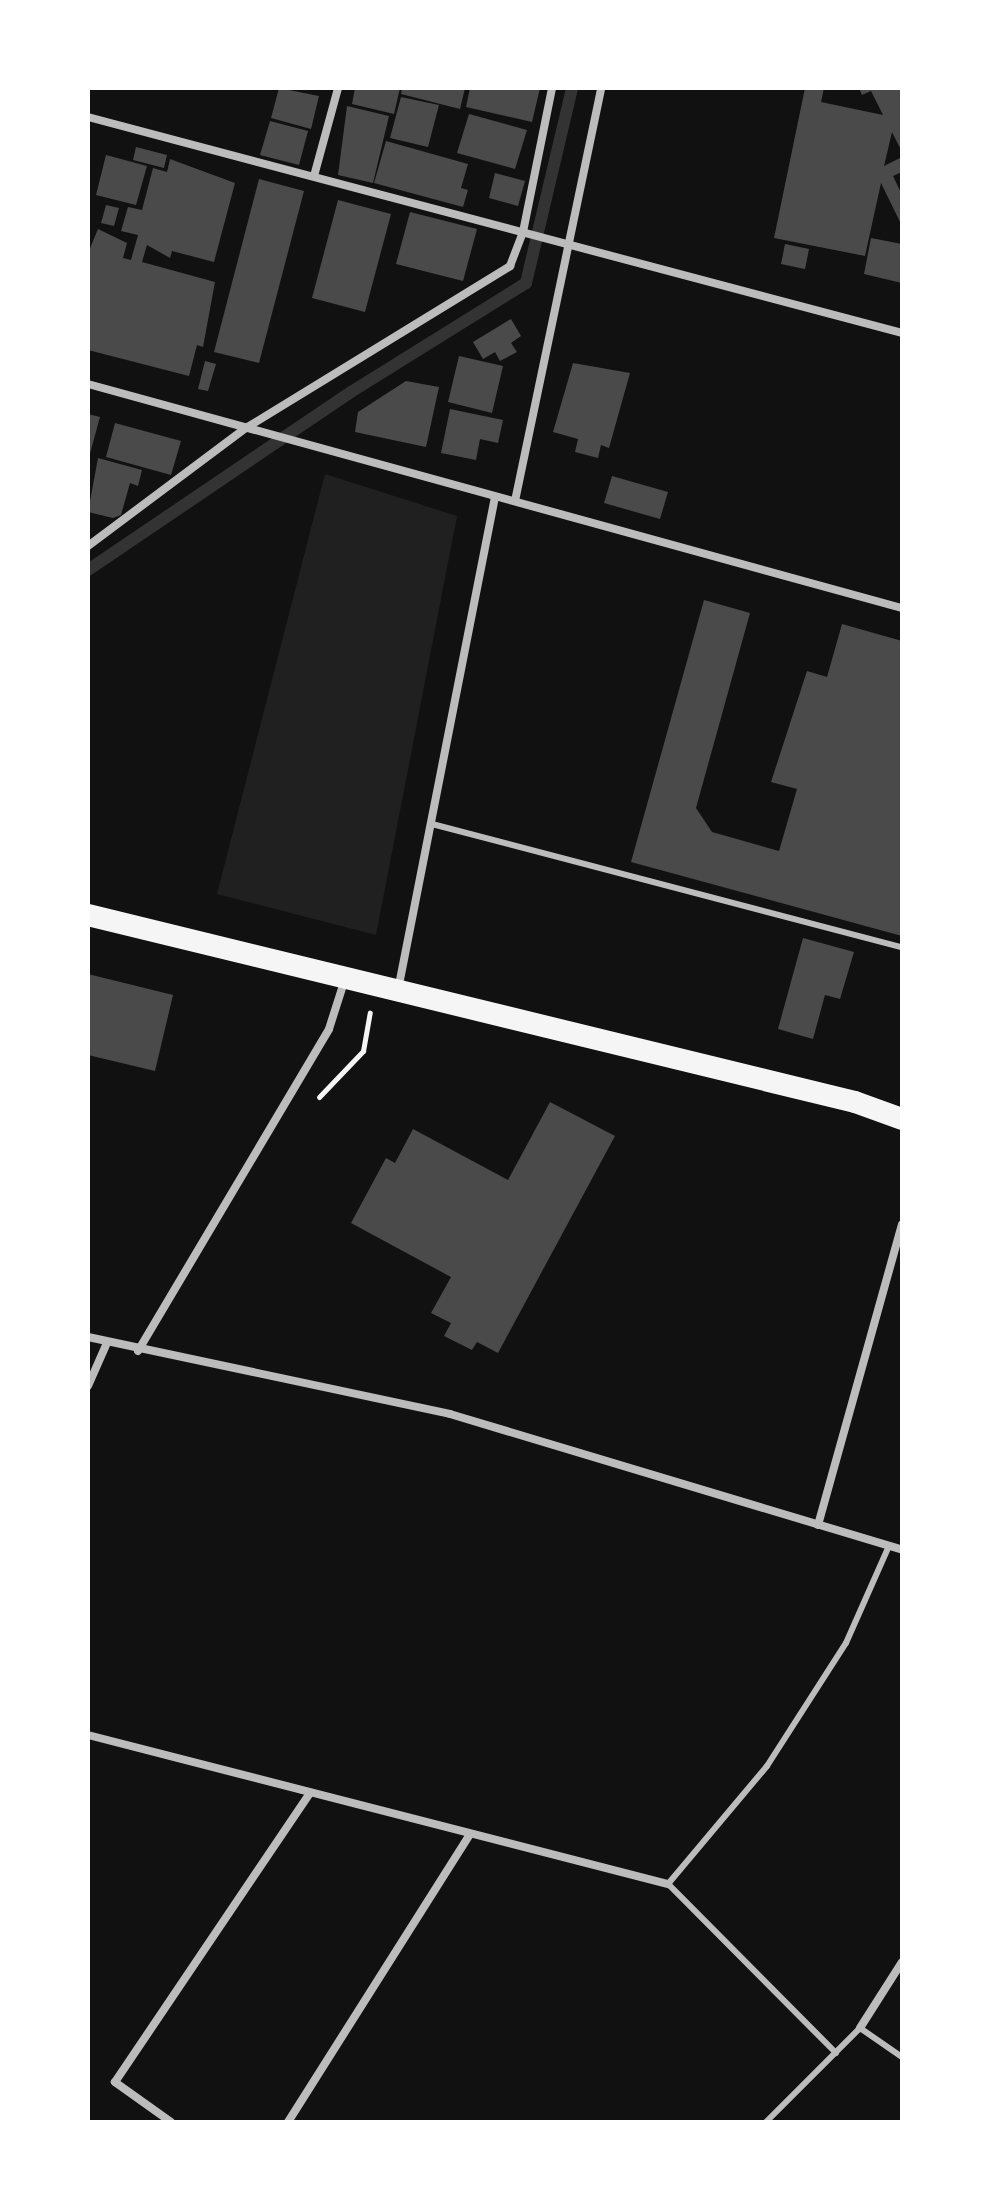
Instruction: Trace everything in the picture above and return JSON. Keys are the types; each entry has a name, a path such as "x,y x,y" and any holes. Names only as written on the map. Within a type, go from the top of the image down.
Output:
{"highway":[{"path":"88,915 855,1102 902,1119"}],"street":[{"path":"314,176 338,88"},
{"path":"88,546 246,428 510,266 524,233 552,88"},
{"path":"515,501 601,88"},
{"path":"88,117 902,333"},
{"path":"88,384 902,608"},
{"path":"398,991 495,497"},
{"path":"138,1351 329,1029 345,978"},
{"path":"818,1525 902,1225"},
{"path":"88,1337 106,1345 450,1414 902,1550"},
{"path":"88,1386 106,1345"},
{"path":"88,1735 668,1884"},
{"path":"171,2122 115,2082 310,1793"},
{"path":"288,2122 470,1834"},
{"path":"860,2028 902,1962"}],"lane":[{"path":"432,824 902,947"},
{"path":"836,2053 668,1884 775,1754 846,1643 889,1546"},
{"path":"766,2122 860,2028 902,2057"}],"path":[{"path":"315,1101 363,1051"}],"shaded area":[{"path":"325,474 457,516 376,935 217,894"}],"building":[{"path":"279,88 319,96 311,129 271,118"},
{"path":"355,88 400,88 394,114 352,104"},
{"path":"402,88 465,88 460,109 401,94"},
{"path":"470,88 540,88 532,122 466,107"},
{"path":"805,88 824,88 821,102 883,115 871,91 862,95 859,88 902,88 902,152 892,132 884,166 902,157 902,172 893,176 902,195 902,226 881,183 865,256 774,238"},
{"path":"401,97 439,105 428,147 390,138"},
{"path":"347,106 389,116 373,183 338,175"},
{"path":"469,114 527,130 515,169 457,153"},
{"path":"270,121 308,131 299,165 260,155"},
{"path":"386,141 468,164 461,188 468,190 463,207 374,183"},
{"path":"136,147 167,155 164,168 133,160"},
{"path":"106,155 147,166 136,205 96,195"},
{"path":"170,159 235,183 214,262 172,251 170,258 147,245 142,262 215,282 203,347 197,345 189,376 88,350 88,253 98,229 127,243 123,258 131,260 138,235 121,231 128,207 142,210 153,168 167,172"},
{"path":"495,173 525,181 518,206 489,198"},
{"path":"259,179 304,191 259,363 214,352"},
{"path":"338,200 391,214 365,312 312,298"},
{"path":"106,205 119,208 114,226 101,223"},
{"path":"410,212 477,229 463,281 396,264"},
{"path":"871,238 902,244 902,283 864,274"},
{"path":"785,244 809,249 805,269 781,264"},
{"path":"511,319 521,336 511,343 517,352 500,361 495,352 483,359 473,342"},
{"path":"459,356 503,366 492,413 448,402"},
{"path":"205,361 216,364 208,391 198,389"},
{"path":"573,363 630,373 609,448 601,445 598,458 575,452 578,439 553,432"},
{"path":"406,381 439,387 426,447 355,432 358,412"},
{"path":"450,409 503,420 498,443 480,439 476,460 441,453"},
{"path":"88,414 100,417 89,457 88,457"},
{"path":"115,423 181,441 171,475 106,457"},
{"path":"98,458 142,470 138,486 130,483 121,515 113,518 88,512"},
{"path":"612,476 668,492 660,519 604,503"},
{"path":"704,600 750,613 696,808 712,832 779,851 797,789 771,782 807,671 827,677 842,624 902,641 902,936 631,862"},
{"path":"803,938 854,952 840,999 825,995 813,1039 778,1029"},
{"path":"88,974 173,995 155,1071 88,1055"},
{"path":"550,1102 615,1136 498,1353 477,1342 472,1350 444,1336 451,1323 431,1313 451,1277 351,1223 386,1158 395,1163 413,1129 508,1180"}],"waterway":[{"path":"88,570 351,392 526,283 572,88"}]}
